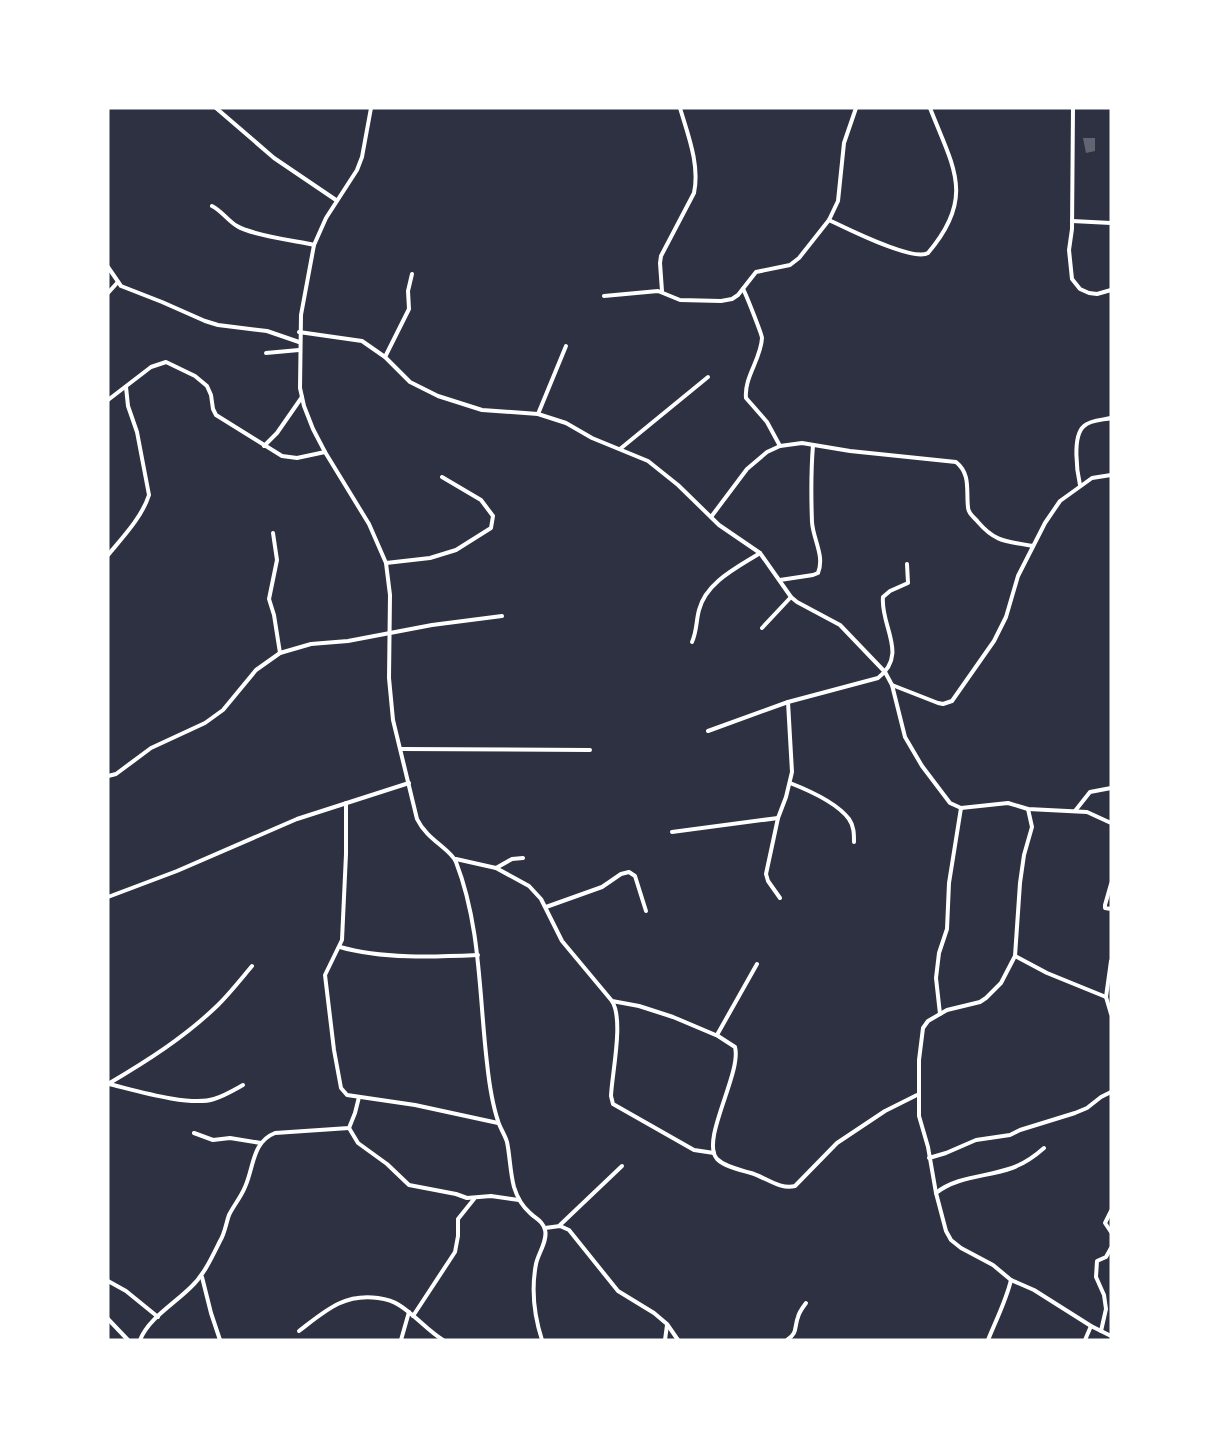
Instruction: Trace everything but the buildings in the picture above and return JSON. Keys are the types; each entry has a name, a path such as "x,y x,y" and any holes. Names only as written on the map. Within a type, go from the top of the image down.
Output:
{"street":[{"path":"216,108 274,158 336,200"},
{"path":"370,108 359,164 349,184 336,200 314,245 299,332 302,397 313,429 364,515 386,562 390,595 388,633 392,709 417,819 422,830 455,858 496,868 529,886 541,899 562,940 612,1001 616,1014 617,1039 610,1096 612,1104 694,1150 714,1153"},
{"path":"662,291 661,256 697,183 692,151 680,108"},
{"path":"604,296 662,291 680,300 708,302 732,299 756,272 790,265 800,258 829,220 837,201 844,143 856,108"},
{"path":"829,220 872,240 914,255 924,256 928,253 948,225 957,192 954,168 930,108"},
{"path":"1073,108 1070,272 1074,284 1089,293 1097,294 1111,290"},
{"path":"212,206 222,211 237,226 246,230 314,245"},
{"path":"1072,221 1111,223"},
{"path":"108,267 121,286 205,321 218,325 267,331 299,342"},
{"path":"385,357 409,309 408,291 412,274"},
{"path":"108,293 117,283"},
{"path":"743,289 763,334 761,349 748,381 746,398 766,422 780,446"},
{"path":"299,332 362,341 385,357 410,382 438,396 482,410 538,414 566,423 592,438 648,461 678,485 719,525 760,553 791,597 840,625 865,649 885,672 892,685 905,737 950,803 961,808 1008,803 1028,810 1075,811 1098,815 1111,823"},
{"path":"538,414 566,346"},
{"path":"266,353 299,350"},
{"path":"108,400 157,364 170,363 195,376 207,386 216,415 274,452 290,458 325,452"},
{"path":"621,449 708,377"},
{"path":"108,555 137,518 149,495 137,432 128,406 126,387"},
{"path":"264,446 277,433 302,397"},
{"path":"1080,485 1077,455 1078,439 1082,428 1086,424 1111,418"},
{"path":"711,518 747,469 767,452 780,446 802,443 956,462 963,469 966,477 969,513 986,533 1002,540 1033,546"},
{"path":"780,580 813,575 820,569 812,520 813,445"},
{"path":"892,685 938,704 952,701 994,641 1006,617 1018,576 1059,501 1092,478 1111,475"},
{"path":"386,562 430,558 456,550 491,528 493,516 481,500 442,477"},
{"path":"273,533 278,560 269,598 280,653"},
{"path":"692,642 704,597 712,587 760,553"},
{"path":"708,731 788,702 878,678 890,666 892,648 883,597 890,591 908,583 907,564"},
{"path":"762,628 791,597"},
{"path":"108,776 116,774 151,748 205,723 223,710 256,670 280,653 311,644 348,641 432,625 502,616"},
{"path":"780,898 766,874 778,818 792,772 788,702"},
{"path":"401,749 590,750"},
{"path":"108,897 177,871 278,826 409,783"},
{"path":"790,783 811,791 849,819 854,831 854,842"},
{"path":"1075,811 1090,792 1111,788"},
{"path":"346,803 346,854 340,948 325,975 334,1050 342,1088 345,1094 415,1105 498,1123"},
{"path":"940,1014 937,969 939,953 947,929 949,883 961,808"},
{"path":"1028,810 1032,827 1024,855 1020,883 1015,956 1000,983 986,999 947,1010 928,1021 923,1028 917,1095 919,1116 936,1193 946,1231 951,1240 993,1265 1011,1280 1034,1290 1111,1336"},
{"path":"672,832 778,818"},
{"path":"455,858 471,915 478,955 487,1063 498,1123 506,1141 514,1186 519,1200 545,1228 546,1236 538,1253 535,1268 533,1299 534,1313 542,1340"},
{"path":"496,868 512,859 523,858"},
{"path":"546,908 594,890 621,874 629,872 635,876 646,911"},
{"path":"1111,884 1105,906 1111,909"},
{"path":"340,948 427,957 478,955"},
{"path":"1015,956 1047,973 1106,997"},
{"path":"1111,961 1106,997 1111,1014"},
{"path":"717,1035 757,964"},
{"path":"108,1084 149,1060 195,1026 220,1003 252,966"},
{"path":"612,1001 639,1006 663,1014 717,1035 731,1043 736,1052 716,1129 714,1153 718,1160 728,1165 787,1188 795,1186 837,1143 885,1111 917,1095"},
{"path":"108,1084 154,1095 204,1101 213,1100 243,1085"},
{"path":"929,1158 946,1154 976,1140 1010,1135 1069,1115 1087,1108 1111,1092"},
{"path":"349,1128 359,1097"},
{"path":"140,1340 142,1334 158,1317 201,1276 221,1239 229,1215 244,1189 261,1143 267,1136 275,1133 349,1128"},
{"path":"349,1128 358,1143 387,1164 409,1185 474,1198 491,1196 519,1200"},
{"path":"194,1133 213,1140 230,1138 261,1143"},
{"path":"936,1193 947,1186 981,1174 1011,1169 1044,1148"},
{"path":"560,1226 622,1166"},
{"path":"413,1316 455,1252 458,1219 474,1198"},
{"path":"1111,1211 1105,1223 1111,1232"},
{"path":"545,1228 560,1226 573,1233 618,1291 667,1324 678,1340"},
{"path":"1101,1331 1106,1309 1104,1295 1097,1281 1097,1261 1106,1257 1111,1248"},
{"path":"201,1276 220,1340"},
{"path":"988,1340 1005,1301 1011,1280"},
{"path":"108,1281 126,1291 158,1317"},
{"path":"299,1330 322,1313 346,1300 361,1296 398,1304 443,1340"},
{"path":"787,1340 794,1336 797,1317 806,1303"},
{"path":"401,1340 409,1312"},
{"path":"108,1319 128,1340"},
{"path":"665,1340 667,1324"},
{"path":"1085,1340 1091,1326"}]}
